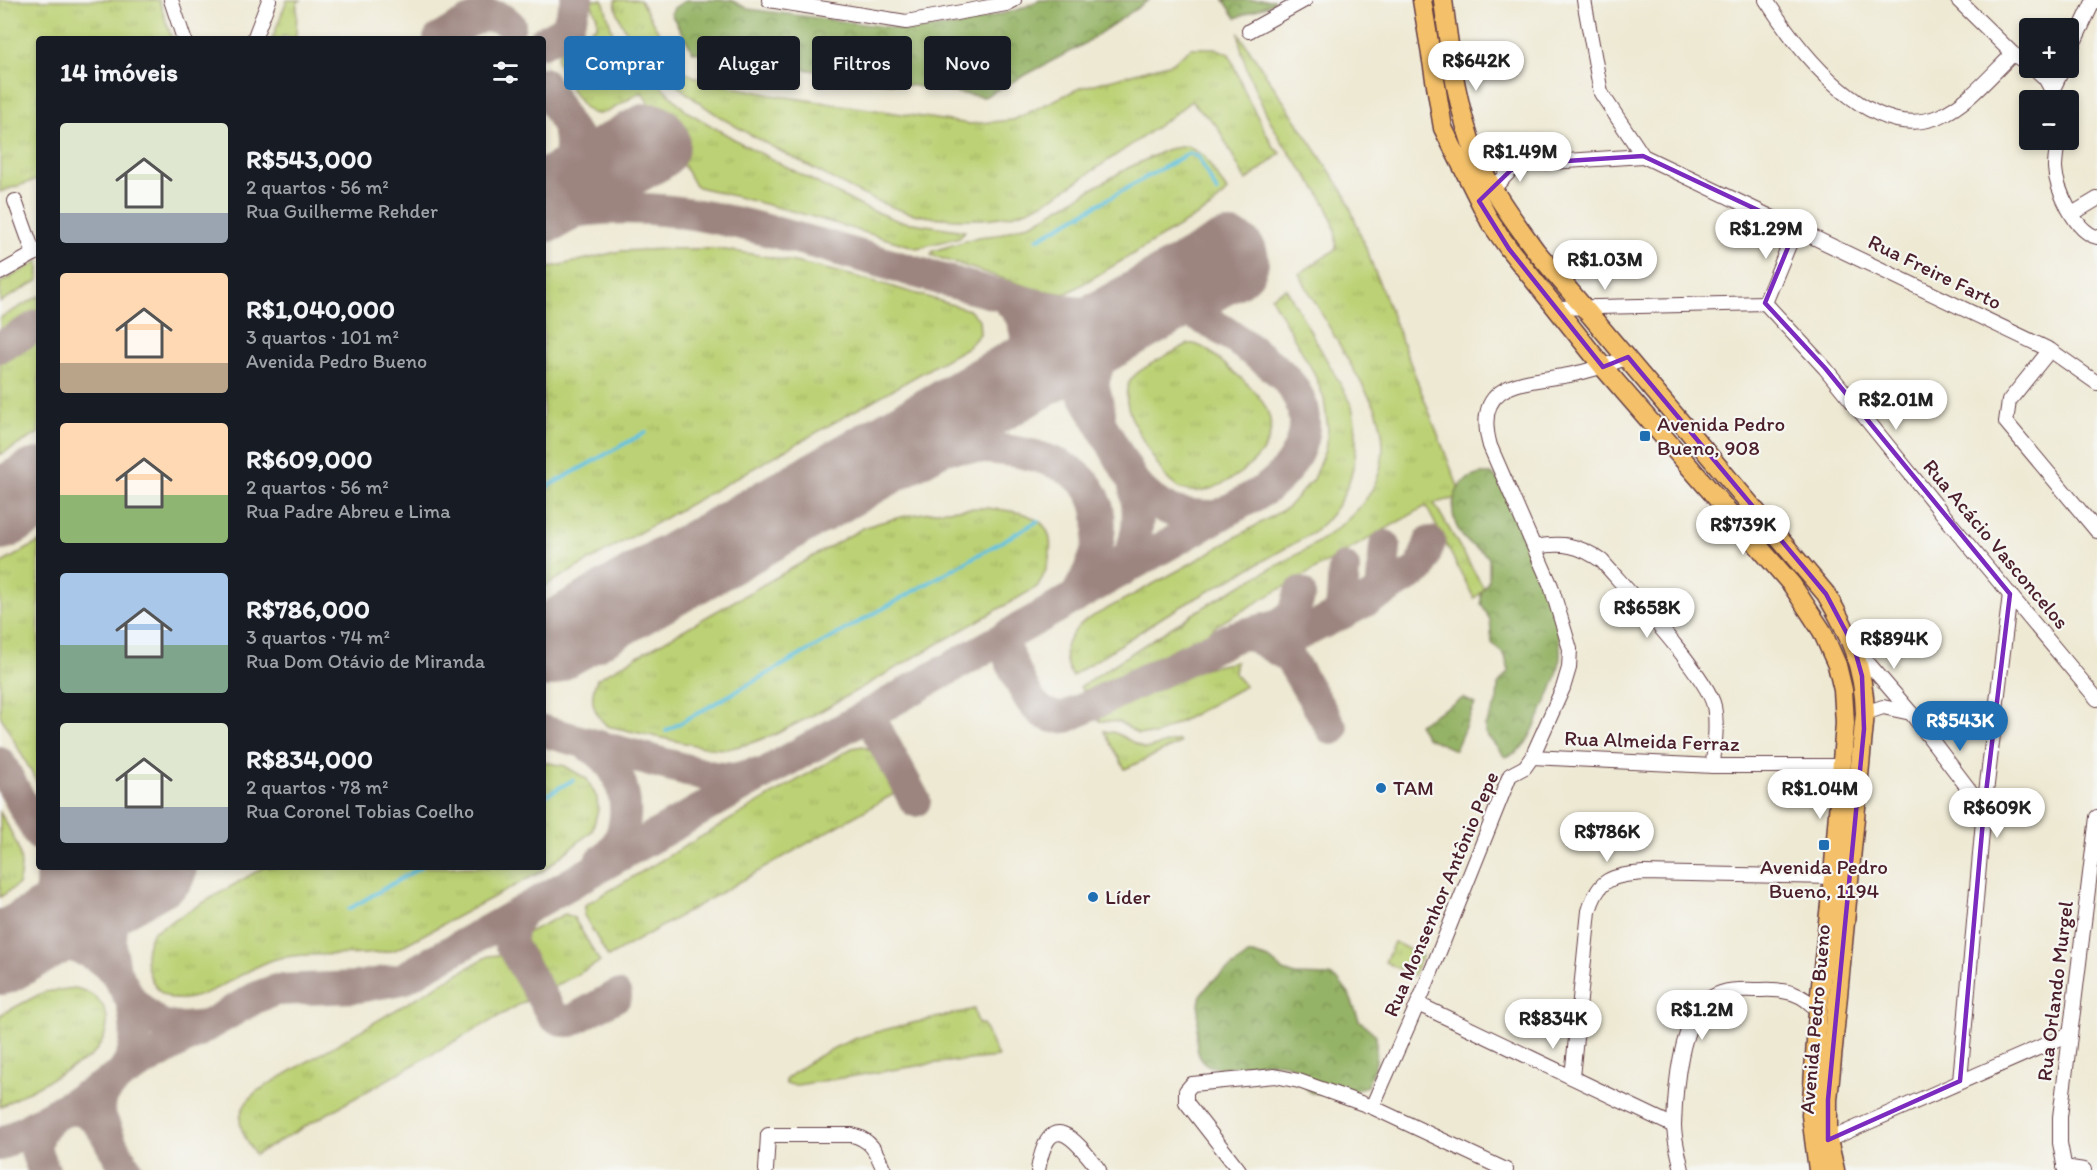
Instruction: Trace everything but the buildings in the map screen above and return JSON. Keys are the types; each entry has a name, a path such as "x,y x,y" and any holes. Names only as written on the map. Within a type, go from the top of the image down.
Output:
{"main road":[{"name":"Avenida Pedro Bueno","path":"1422,0 1431,69 1443,128 1479,201 1509,249 1603,367 1792,585 1822,631 1837,664 1843,690 1845,723 1833,877 1818,1012 1811,1115 1818,1170"},
{"name":"Avenida Pedro Bueno","path":"1443,0 1454,81 1478,160 1493,189 1536,251 1604,328 1826,594 1854,648 1862,676 1865,713 1828,1100 1828,1140 1835,1170"},
{"path":"1479,201 1493,189"}],"street":[{"path":"171,0 183,36"},
{"path":"255,36 269,0"},
{"path":"769,0 906,22 995,6 1014,0"},
{"path":"1249,31 1305,0"},
{"path":"1478,160 1536,163 1643,156 1601,93 1584,0"},
{"path":"1766,0 1784,28 1838,87 1866,108 1904,122 1922,122 1958,106 2013,54"},
{"path":"1958,0 2019,58"},
{"path":"1972,0 1984,26"},
{"path":"2079,32 2094,0"},
{"path":"2042,78 2051,90"},
{"path":"2057,150 2055,167 2058,186 2072,214 2091,236 2097,237"},
{"name":"Rua Freire Farto","path":"1643,156 2050,350 2097,383"},
{"path":"1493,189 1510,170 1536,163"},
{"path":"2072,214 2097,200"},
{"path":"0,273 36,252 15,201"},
{"path":"1556,308 1766,303 1796,228"},
{"name":"Rua Acácio Vasconcelos","path":"1766,303 1826,368 1951,524 2097,699"},
{"path":"1604,328 1609,315 1626,306"},
{"path":"2050,350 2009,401 2006,422 2097,531"},
{"name":"Rua Monsenhor Antônio Pepe","path":"1372,1107 1418,1004 1510,776 1525,767 1532,757 1563,688 1569,668 1570,650 1551,585 1490,446 1485,429 1489,404 1498,392 1510,385 1603,367 1628,357"},
{"path":"1535,547 1558,543 1571,544 1586,549 1602,561 1692,668 1709,690 1714,706 1713,766"},
{"path":"1960,1081 1984,809 2010,594"},
{"path":"1854,648 1911,713 1984,809"},
{"path":"1865,713 1882,707 1911,713"},
{"name":"Rua Almeida Ferraz","path":"1532,757 1713,766 1842,765"},
{"name":"Rua Orlando Murgel","path":"2065,1168 2060,1143 2060,1117 2097,817"},
{"path":"1572,1077 1589,911 1594,893 1604,882 1621,875 1643,873 1833,877"},
{"path":"1682,1170 1674,1126 1683,1049 1689,1027 1697,1011 1711,997 1727,991 1772,990 1804,996 1818,1012"},
{"path":"1418,1004 1674,1126"},
{"path":"1828,1140 2070,1034"},
{"path":"1239,1170 1190,1108 1185,1096 1192,1084 1275,1076 1299,1081 1372,1107 1506,1170"},
{"path":"766,1170 768,1135 852,1135 871,1143 884,1170"},
{"path":"1038,1170 1046,1140 1052,1135 1066,1135 1077,1142 1099,1170"},
{"path":"2065,1168 2084,1170"}],"highlighted area":[{"path":"1643,156 1796,228 1765,303 1825,368 2010,594 1984,809 1960,1081 1828,1140 1828,1100 1864,729 1862,676 1854,647 1826,594 1628,357 1603,367 1509,249 1479,201 1511,170 1536,163"}],"green space":[{"path":"0,0 159,0 171,36 36,36 36,180 0,192"},
{"path":"287,0 301,0 297,3 296,36 273,36"},
{"path":"590,0 603,0 614,36 580,36 597,26 597,17"},
{"path":"615,0 640,0 661,36 630,36 621,23"},
{"path":"686,0 731,0 748,9 909,30 957,26 1020,9 1040,0 1149,0 1082,45 1011,83 1011,36 924,36 924,88 912,86 912,36 812,36 812,70 800,69 800,36 697,36 697,53 693,52 671,14 674,8"},
{"path":"1224,0 1274,0 1275,2 1236,18"},
{"path":"1239,34 1345,194 1462,497 1434,503 1485,590 1474,598 1426,506 1217,625 1186,652 1127,679 1083,691 1080,687 1175,625 1319,541 1344,522 1365,500 1379,475 1383,444 1376,409 1299,274 1336,249 1336,233 1332,218 1318,191 1281,140 1268,116 1244,60"},
{"path":"563,46 564,76 558,65 557,57"},
{"path":"1191,48 1215,48 1229,54 1248,99 1274,148 1281,153 1246,181 1217,126 1191,101 1072,185 1033,208 1011,215 986,219 942,218 914,214 878,201 740,129 684,90 685,72 697,78 697,90 748,90 970,124 1013,120 1080,88 1172,63"},
{"path":"572,90 665,90 686,111 739,142 863,207 899,221 965,231 960,237 917,248 803,214 695,186 674,148 685,139 669,112 658,120 642,92 602,113 594,114 579,101"},
{"path":"939,90 997,90 984,97"},
{"path":"1187,146 1204,156 1227,191 1212,207 1066,294 1035,289 931,255 933,251 978,237 997,235 1035,222 1128,168 1168,149"},
{"path":"718,249 818,267 969,310 979,319 980,334 968,347 546,585 546,268 621,251"},
{"path":"36,263 36,282 0,302 0,283"},
{"path":"1286,288 1351,403 1356,439 1355,456 1346,490 1337,506 1313,533 1166,615 1072,676 1066,660 1066,646 1073,633 1084,621 1181,569 1288,507 1313,479 1325,450 1328,430 1324,399 1314,373 1271,297"},
{"path":"36,298 36,317 0,337 0,318"},
{"path":"36,340 36,435 0,455 0,360"},
{"path":"1188,344 1205,349 1245,381 1265,406 1270,419 1270,432 1266,446 1256,459 1240,473 1208,490 1186,490 1167,479 1134,423 1127,398 1128,387 1133,377 1151,364"},
{"path":"1481,474 1491,474 1499,480 1519,522 1550,598 1560,646 1556,679 1533,730 1518,751 1505,757 1485,733 1485,726 1497,702 1498,685 1509,671 1505,656 1492,643 1490,620 1481,603 1481,593 1489,580 1489,558 1462,536 1453,516 1454,501 1460,485"},
{"path":"988,508 1026,515 1044,526 1048,534 1050,552 1045,571 1037,587 821,711 776,734 727,749 708,748 607,726 595,710 593,692 597,679 863,528 924,513"},
{"path":"36,544 36,781 0,715 0,564"},
{"path":"1236,662 1234,673 1245,686 1156,735 1138,734 1119,722 1100,721 1097,717 1193,670"},
{"path":"1463,698 1475,704 1455,750 1426,737 1418,724"},
{"path":"1104,731 1116,733 1145,749 1178,740 1180,743 1125,769"},
{"path":"863,746 878,755 899,791 608,957 584,915 585,905 852,748"},
{"path":"546,763 565,766 587,779 597,798 598,810 592,831 546,868"},
{"path":"0,812 18,847 21,865 18,885 0,897"},
{"path":"259,870 544,870 395,950 365,954 291,956 276,959 208,992 190,998 174,999 160,992 150,976 146,954 153,932"},
{"path":"565,914 574,918 600,962 550,989 521,942 524,934"},
{"path":"1394,942 1422,956 1413,976 1385,962"},
{"path":"1253,954 1269,959 1284,971 1295,975 1330,976 1339,981 1349,994 1359,1020 1376,1035 1376,1062 1367,1086 1347,1094 1311,1093 1305,1087 1306,1076 1291,1065 1273,1062 1219,1068 1206,1064 1198,1052 1200,997 1217,977 1248,955"},
{"path":"499,955 507,959 529,999 255,1155 240,1122 243,1107 257,1091 488,956"},
{"path":"75,988 97,999 104,1008 107,1027 98,1048 89,1058 0,1107 0,1015 44,992"},
{"path":"974,1009 978,1024 983,1024 998,1057 936,1063 797,1085 786,1084 785,1080 808,1063 853,1040 898,1026"}],"waterway":[{"path":"1037,239 1189,153 1198,157 1217,192"},
{"path":"546,487 646,432"},
{"path":"666,731 1038,521"},
{"path":"546,795 573,780"},
{"path":"349,909 416,870"}],"taxiway":[{"path":"546,40 566,29 577,0"},
{"path":"444,36 465,23 484,17 493,16 510,25"},
{"path":"546,88 568,127"},
{"path":"546,199 558,185 567,169 570,150 568,127 590,153 607,167"},
{"path":"0,1145 257,997 276,990 358,987 402,979 1266,489 1289,466 1302,438 1304,423 1302,408 1296,394 1282,374 1218,327 1176,307 1153,303 1097,312 1066,311 971,288 747,225 680,212 613,208 578,211 546,217"},
{"path":"1016,300 1042,321 1133,481"},
{"path":"999,390 1019,368 1026,348 1023,322 1009,302"},
{"path":"1100,413 1093,383 1104,346 1127,326"},
{"path":"0,347 36,327"},
{"path":"855,471 920,451 960,447 1032,455 1068,469 1082,480 1092,493 1098,509 1100,529 1094,558 1075,598"},
{"path":"1115,573 1130,552 1137,530 1138,518 1133,481 1152,500 1171,511 1219,516"},
{"path":"1381,593 1420,569 1430,542"},
{"path":"1341,614 1381,593 1385,546"},
{"path":"1332,729 1289,657 1250,634 1290,639 1341,614 1344,568"},
{"path":"1009,657 1023,688 1036,707 1054,717 1066,717 1234,637 1276,626 1294,614 1300,593"},
{"path":"868,714 915,801"},
{"path":"546,732 713,777 734,779 753,774"},
{"path":"589,746 611,765 623,792 625,808 620,837 613,850 599,863"},
{"path":"0,763 36,829"},
{"path":"31,939 50,895 50,870"},
{"path":"59,870 131,1000"},
{"path":"72,870 102,878 139,877"},
{"path":"114,964 111,951 112,928 119,907 139,877"},
{"path":"522,911 513,926 510,943 553,1016 564,1021 571,1021 616,996"},
{"path":"10,950 38,945 64,944 88,952 111,968"},
{"path":"44,1170 36,1151 38,1136 48,1121 63,1112 71,1110 88,1114 96,1120 113,1147 98,1110 104,1093 124,1070 133,1052 136,1032 131,1000 149,1017 164,1026 173,1028 207,1026"},
{"path":"113,1147 127,1170"}],"runway":[{"path":"546,201 650,143"},
{"path":"546,646 1229,260"},
{"path":"0,510 36,490"},
{"path":"0,955 152,870"}],"place":[{"name":"Avenida Pedro Bueno, 908","path":"1645,436"},
{"name":"TAM","path":"1381,788"},
{"name":"Avenida Pedro Bueno, 1194","path":"1824,845"},
{"name":"Líder","path":"1093,897"}]}
